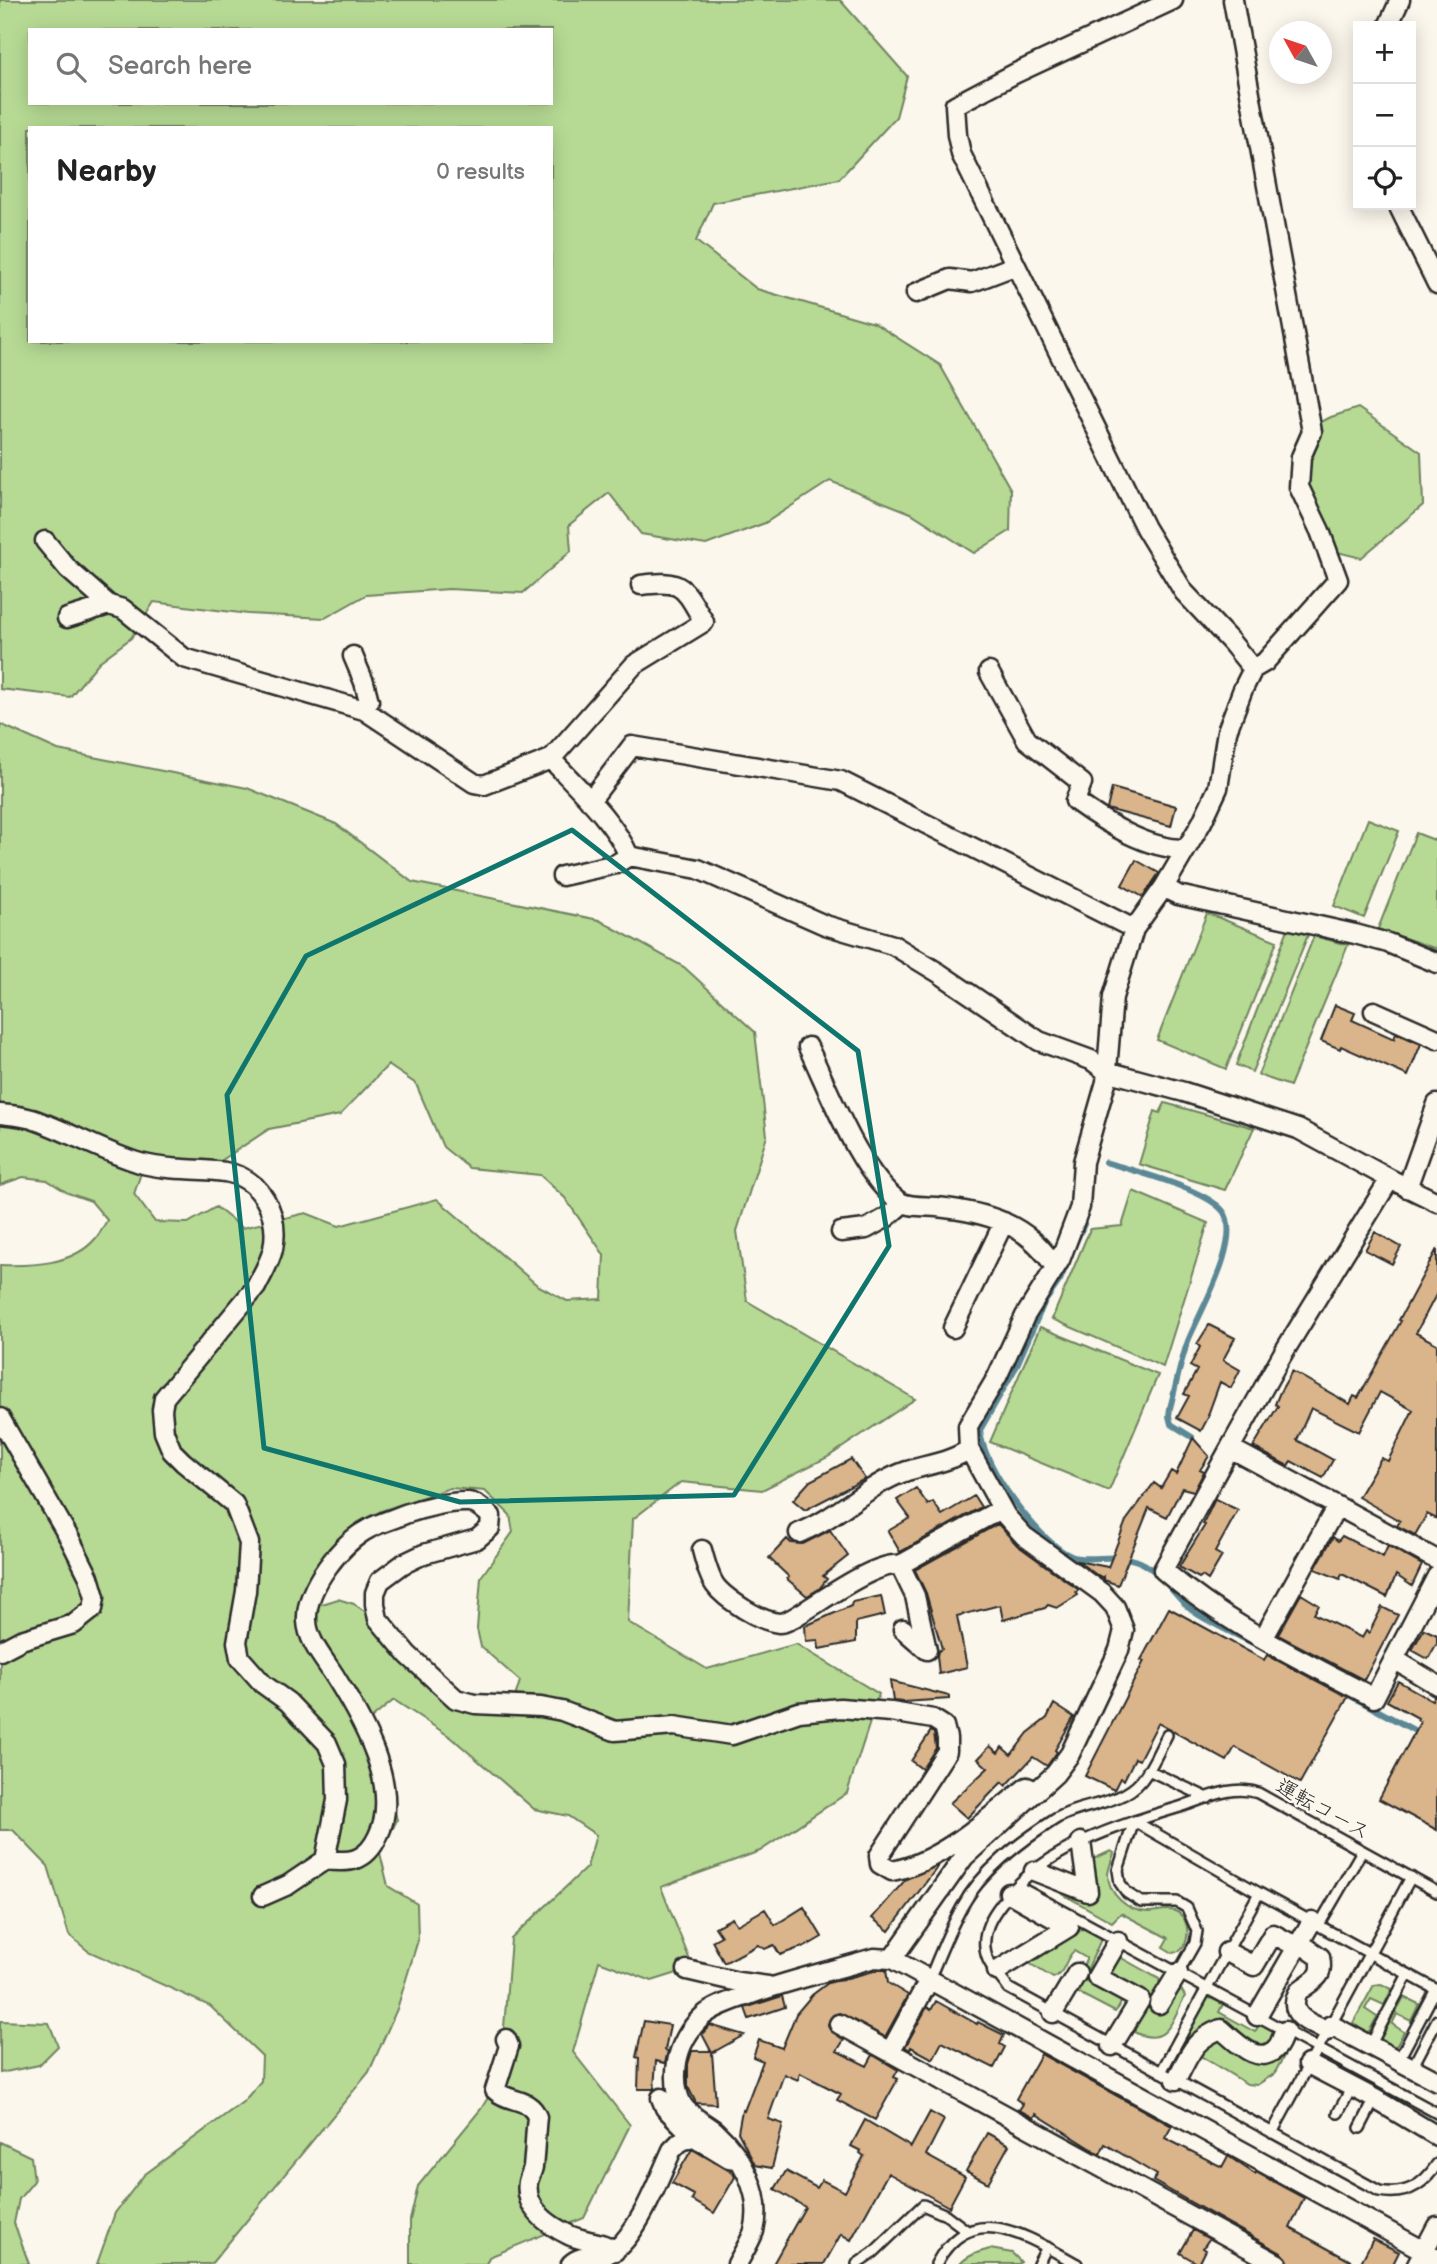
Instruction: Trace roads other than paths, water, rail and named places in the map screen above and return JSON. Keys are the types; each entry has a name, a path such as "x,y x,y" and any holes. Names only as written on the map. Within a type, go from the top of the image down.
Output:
{"street":[{"path":"1173,0 955,104 957,135 961,154 1014,266 1144,528 1184,592 1253,669"},
{"path":"892,1959 964,1857 1055,1774 1070,1754 1114,1664 1124,1630 1118,1613 1109,1599 1024,1536 1001,1509 969,1449 968,1426 997,1377 1025,1316 1055,1268 1080,1207 1083,1162 1106,1082 1113,997 1134,929 1164,887 1202,822 1218,788 1227,731 1253,669 1265,662 1338,580 1320,531 1299,487 1301,457 1312,432 1233,0"},
{"path":"1390,21 1400,0"},
{"path":"1400,210 1437,284"},
{"path":"916,293 950,279 972,282 1014,266"},
{"path":"45,541 68,569 109,605 123,609 184,658 364,710 474,783 484,785 551,759 634,665 704,622 685,590 679,586 656,583 641,585"},
{"path":"67,618 109,605"},
{"path":"353,656 369,701 364,710"},
{"path":"989,672 1027,740 1082,783 1075,801 1098,817 1133,835 1156,844 1185,849"},
{"path":"590,801 632,746 841,781 1134,929"},
{"path":"551,759 590,801 624,845 629,856"},
{"path":"562,876 616,864 629,856 698,869 825,925 893,945 1039,1041 1091,1060 1106,1070 1298,1129 1390,1180 1437,1202"},
{"path":"1164,887 1178,895 1388,943 1437,963"},
{"path":"1374,1011 1437,1039"},
{"path":"808,1046 876,1180 902,1203 983,1214 1016,1227 1048,1257 1055,1268"},
{"path":"1407,1188 1437,1104"},
{"path":"0,1114 29,1118 138,1162 160,1167 226,1172 244,1178 270,1206 274,1227 273,1248 256,1287 164,1398 162,1410 164,1432 173,1451 234,1504 249,1544 246,1591 237,1642 240,1658 263,1684 288,1702 327,1743 336,1764 337,1800 325,1860"},
{"path":"1390,1180 1282,1355 1163,1570 1194,1597 1263,1639 1374,1698 1437,1576"},
{"path":"841,1232 866,1229 886,1218 902,1203"},
{"path":"953,1328 1004,1222"},
{"path":"0,1418 72,1541 95,1597 93,1609 74,1624 20,1640 0,1651"},
{"path":"1230,1448 1437,1560"},
{"path":"799,1533 820,1525 853,1499 887,1479 961,1456 969,1449"},
{"path":"263,1896 288,1885 325,1860 347,1862 362,1857 376,1841 381,1830 387,1798 375,1753 356,1710 310,1637 308,1603 317,1583 346,1546 369,1528 426,1506 469,1502 481,1507 491,1516 490,1528 477,1539 424,1554 403,1564 380,1581 375,1593 375,1604 378,1619 408,1655 456,1699 475,1704 541,1707 562,1711 615,1731 674,1726 732,1735 799,1712 840,1708 933,1719 944,1726 947,1751 879,1856 880,1864 892,1871 912,1867 967,1835 1027,1787 1036,1791"},
{"path":"1263,1639 1337,1506"},
{"path":"702,1550 710,1580 717,1588 747,1611 765,1620 779,1623 794,1618 860,1577 889,1565 900,1565 1001,1509"},
{"path":"900,1565 915,1596 927,1650 903,1629"},
{"path":"1394,1659 1437,1685"},
{"path":"1034,1871 1088,1892 1081,1842"},
{"path":"997,1971 1069,1927 1013,1889"},
{"path":"1257,2016 1298,1946 1316,1923"},
{"path":"1227,1952 1254,1966 1273,1934 1314,1952 1320,1957 1321,1971 1314,1982 1296,1995 1295,2010 1299,2016 1435,2077"},
{"path":"1112,2046 1140,2000 1097,1977 1118,1941"},
{"path":"737,2264 754,2230 756,2206 753,2188 740,2160 716,2132 683,2106 675,2076 679,2055 689,2032 704,2016 725,2003 874,1958 892,1959 1426,2257 1437,2226"},
{"path":"687,1970 772,1987"},
{"path":"1053,2013 1077,1973"},
{"path":"1159,2004 1178,1973"},
{"path":"890,2052 929,1980"},
{"path":"839,2024 1278,2264"},
{"path":"1168,2076 1207,2034 1221,2029 1241,2047 1260,2054 1279,2045 1285,2031"},
{"path":"506,2039 509,2046 495,2090 500,2095 529,2104 537,2117 528,2192 534,2210 568,2235 609,2246 615,2251"},
{"path":"1308,2064 1437,2136"},
{"path":"661,2098 665,2108 693,2136 729,2158 740,2160"},
{"path":"571,2264 579,2258 615,2251 635,2227 672,2150 680,2142 693,2136"}],"lane":[{"path":"929,1980 963,1905 982,1880 1016,1847 1056,1818 1129,1791 1140,1782 1148,1770 1167,1734"},
{"path":"1148,1770 1208,1798"},
{"name":"運転コース","path":"1437,1892 1251,1791 1237,1790 1134,1821 1058,1854 1013,1889 990,1919 985,1934 989,1965 997,1971 1008,1988 1379,2191 1394,2194 1404,2191 1426,2179 1437,2164"},
{"path":"1178,1973 1195,1943 1197,1931 1187,1908 1177,1902 1141,1902 1127,1893 1120,1883 1118,1870 1134,1821 1437,1990 1405,2064"},
{"path":"1316,1923 1362,1851"},
{"path":"1272,2133 1411,1877"},
{"path":"1013,1889 1207,1988 1437,2113"},
{"path":"1168,2076 1207,1988 1259,1893"},
{"path":"1370,2046 1408,1974"},
{"path":"1405,2064 1437,2020"},
{"path":"1338,2113 1352,2087"},
{"path":"1360,2128 1375,2099"},
{"path":"857,2264 873,2253 923,2205 946,2215 966,2230"},
{"path":"936,2264 954,2240 966,2230 983,2226 1020,2233 1077,2264"},
{"path":"1038,2264 1047,2248"}],"waterway":[{"path":"1105,1162 1201,1195 1223,1211 1228,1223 1224,1257 1188,1341 1170,1408 1171,1424 1192,1437"},
{"path":"1072,1251 1084,1224"},
{"path":"1067,1264 1044,1303 1016,1367 980,1430 990,1463 1028,1519 1058,1548 1077,1558 1122,1558 1140,1562 1154,1571 1197,1614 1261,1647"},
{"path":"1338,1689 1421,1734"}]}
